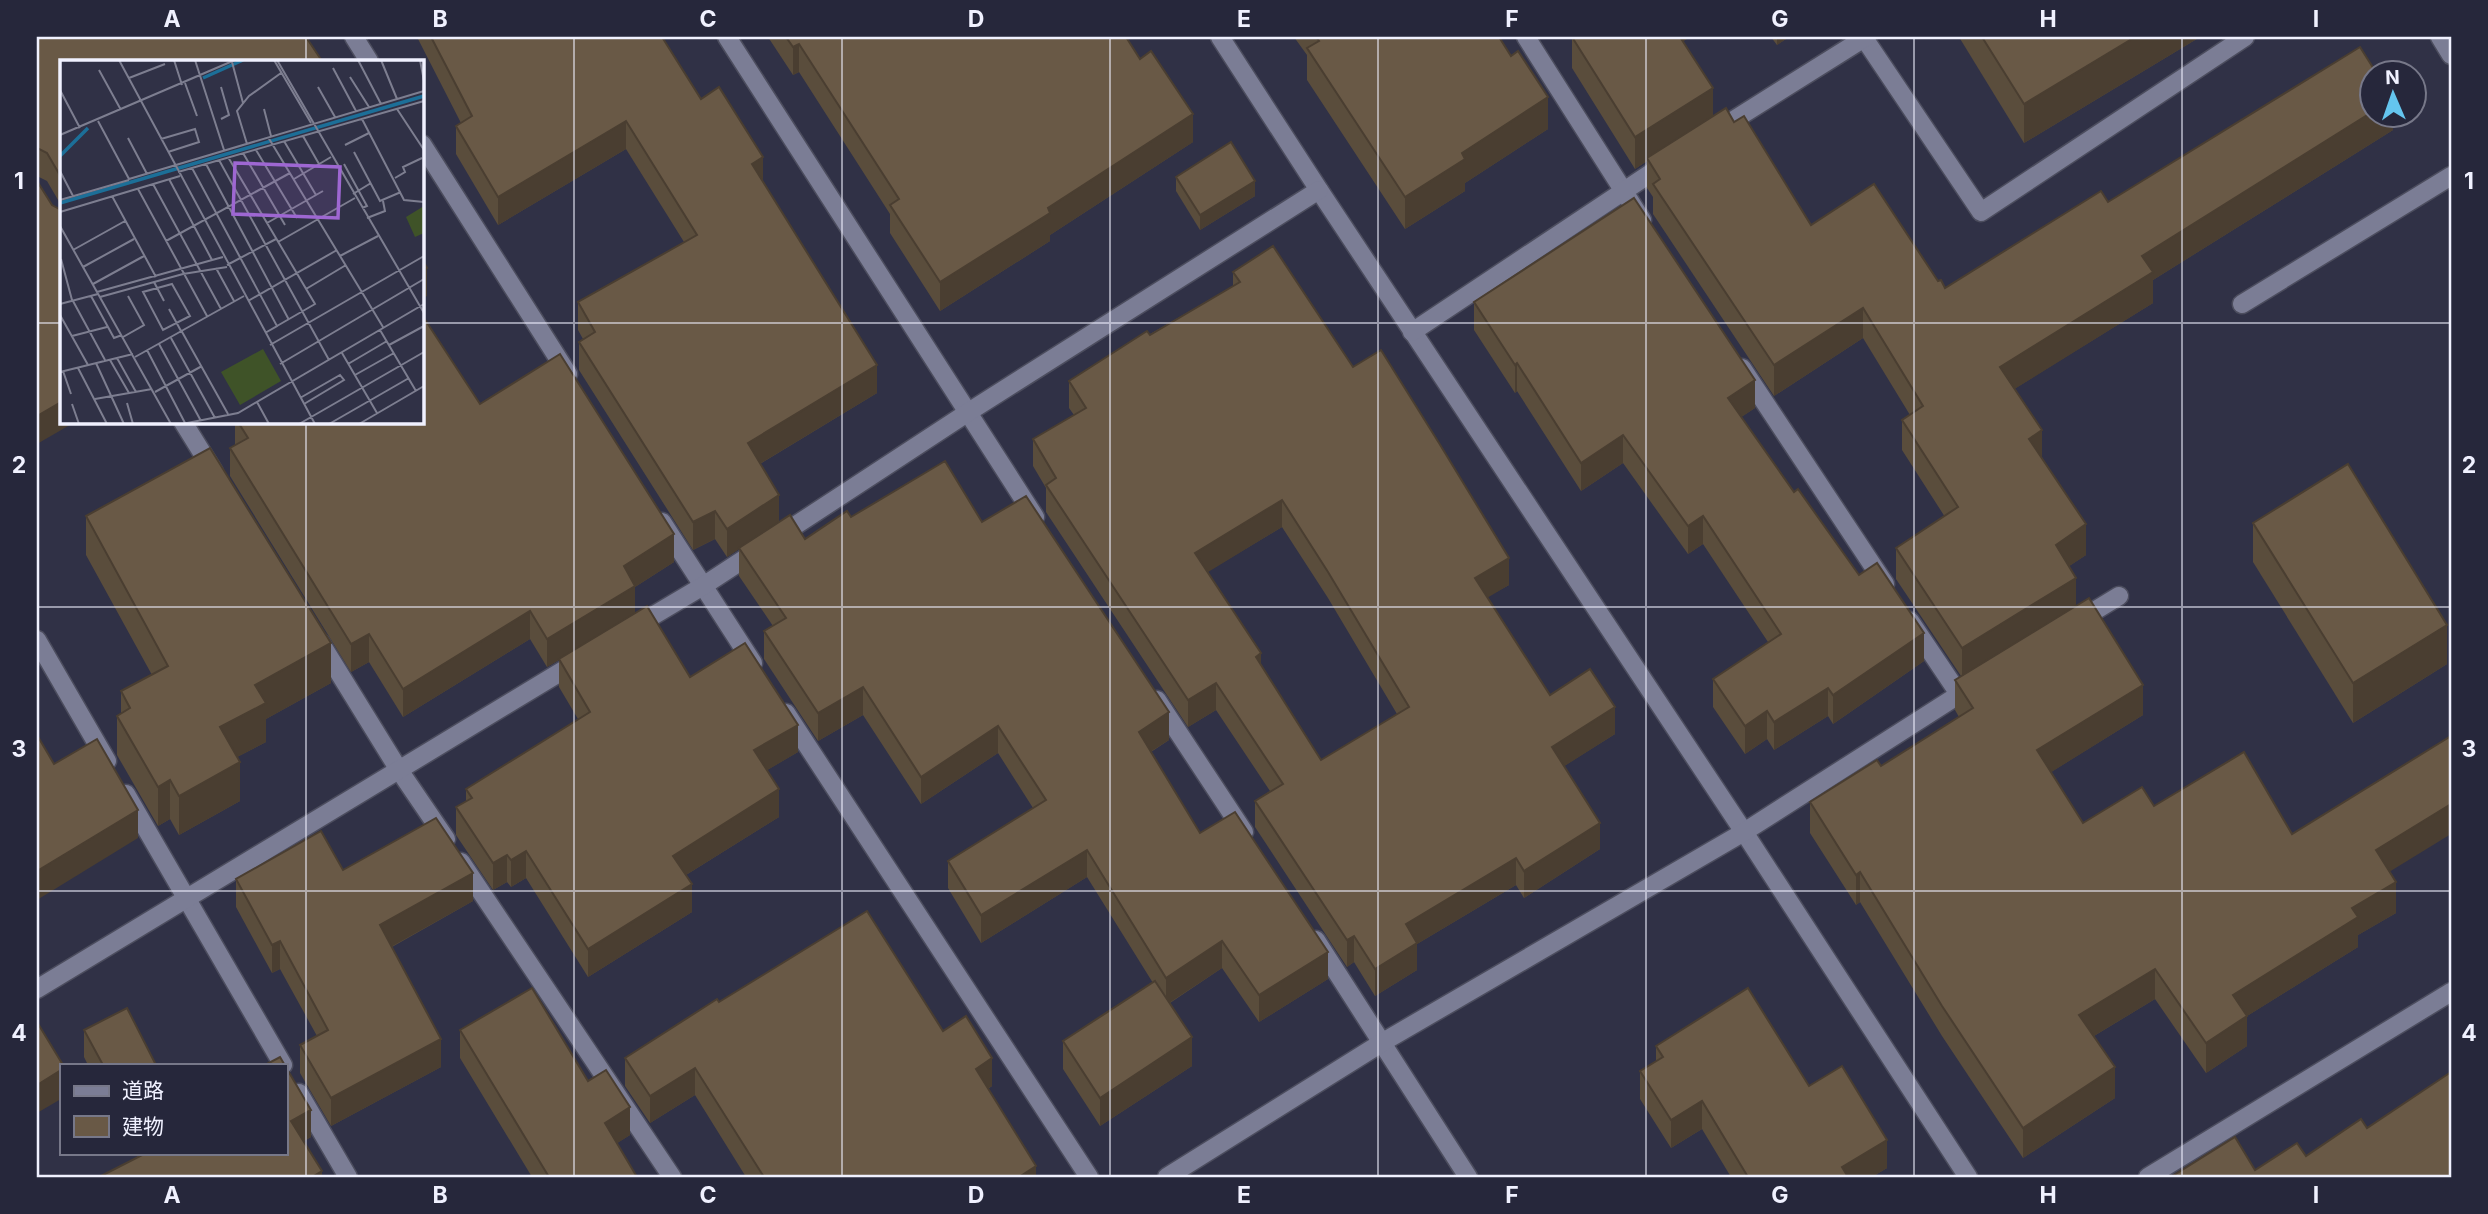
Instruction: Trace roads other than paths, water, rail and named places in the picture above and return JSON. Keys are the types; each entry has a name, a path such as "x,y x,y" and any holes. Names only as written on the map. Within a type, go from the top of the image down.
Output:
{"street":[{"path":"354,37 368,60"},
{"path":"727,37 1044,529"},
{"path":"1220,37 1968,1177"},
{"path":"1526,37 1653,236"},
{"path":"1703,139 1865,37 1981,212 2245,37"},
{"path":"2440,37 2451,55"},
{"path":"424,147 577,388"},
{"path":"1412,332 1680,154"},
{"path":"2242,304 2451,176"},
{"path":"621,635 703,586 967,413 1318,190"},
{"path":"1730,351 1959,694"},
{"path":"184,424 226,491"},
{"path":"651,504 763,679"},
{"path":"2062,631 2119,596"},
{"path":"313,631 399,770 672,1177"},
{"path":"37,640 282,1064"},
{"path":"37,989 598,650"},
{"path":"1167,1177 1383,1042 1744,832 1993,673"},
{"path":"1144,681 1252,844"},
{"path":"779,702 1089,1177"},
{"path":"1306,925 1468,1177"},
{"path":"2148,1177 2451,992"},
{"path":"287,1072 348,1177"}]}
